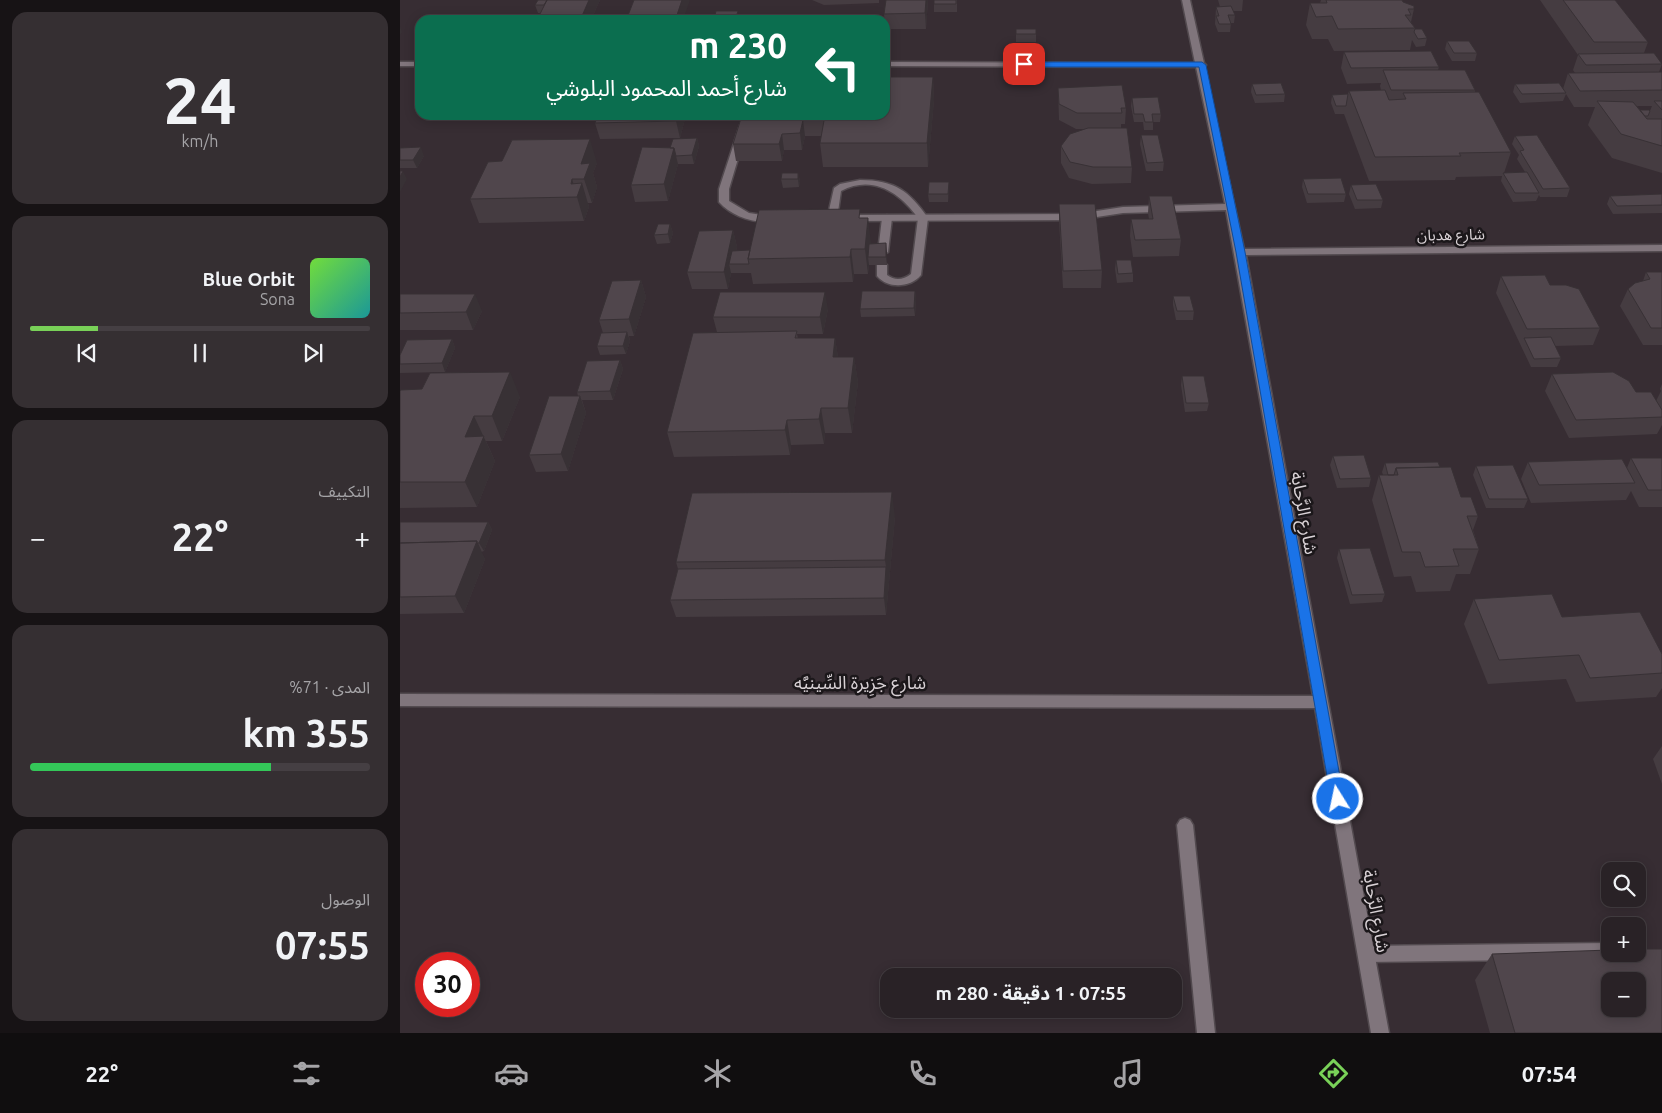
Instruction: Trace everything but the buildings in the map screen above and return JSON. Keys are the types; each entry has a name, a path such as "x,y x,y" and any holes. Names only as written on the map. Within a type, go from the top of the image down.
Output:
{"street":[{"name":"شارع الرَّحابة","path":"1186,0 1202,65 1240,252 1380,1033"},
{"path":"400,64 415,64"},
{"path":"890,65 1202,65"},
{"path":"746,120 724,190 724,202 734,212 752,218 785,219"},
{"path":"882,265 882,276 891,282 906,281 916,275 923,218 902,194 878,184 851,183 837,190 827,219 887,218 923,218 1067,217 1123,210 1231,207"},
{"path":"883,252 887,218"},
{"name":"شارع هدبان","path":"1240,252 1662,248"},
{"name":"شارع جَزِيرة السِّينيَّه","path":"400,700 1320,702"},
{"path":"1185,825 1206,1033"},
{"path":"1366,954 1601,951"}],"route":[{"path":"1024,64 1202,65 1240,252 1338,799"}]}
